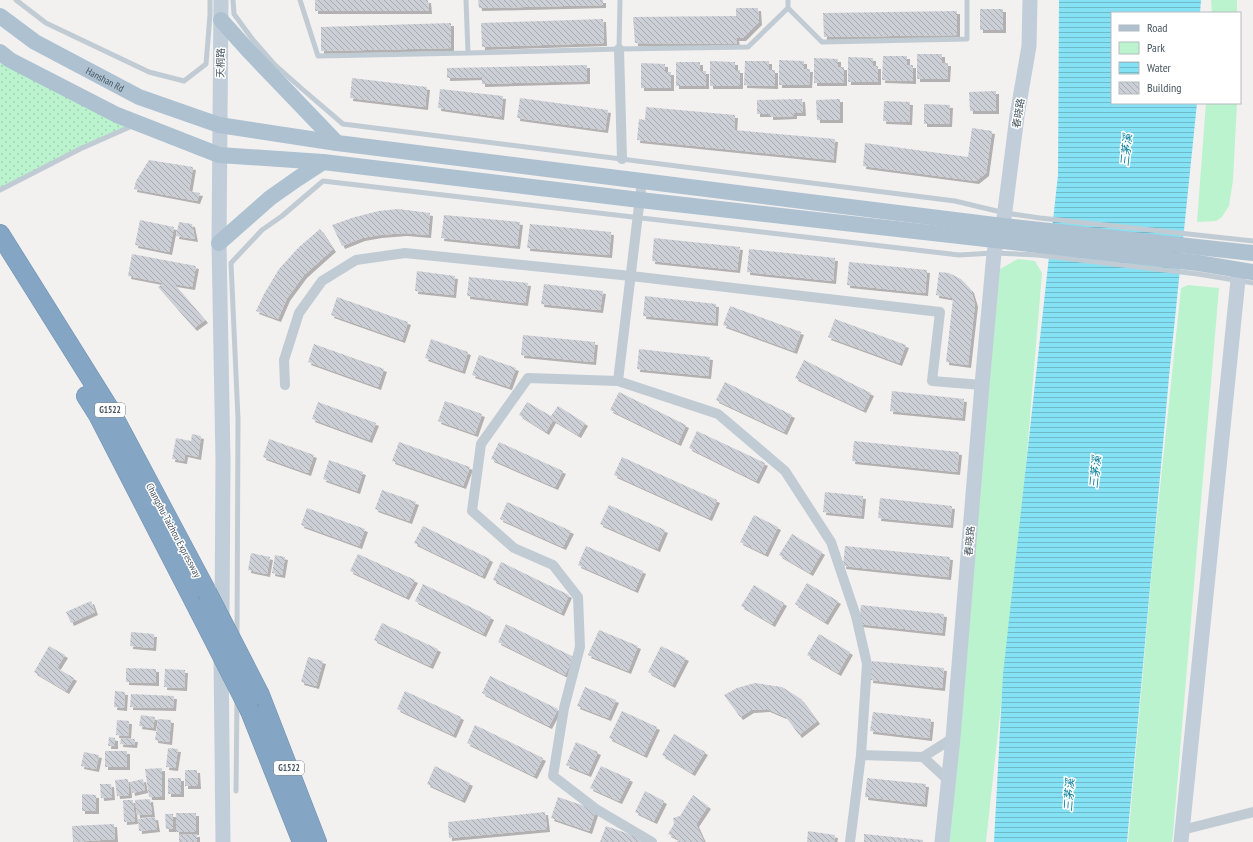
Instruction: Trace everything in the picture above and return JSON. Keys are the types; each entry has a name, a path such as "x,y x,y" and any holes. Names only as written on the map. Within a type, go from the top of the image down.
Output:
{"highway":[{"name":"Changshu-Taizhou Expressway","path":"0,234 109,408 207,592 260,695 317,842"},
{"name":"Changshu-Taizhou Expressway","path":"0,259 98,415 250,711 302,842"}],"main road":[{"name":"Hanshan Rd","path":"0,16 35,42 139,97 219,125 336,143 642,182 1004,219 1037,237"},
{"path":"221,20 336,143"},
{"path":"0,52 10,60 117,115 220,155 323,162 640,200 996,246 1037,237 1200,255 1253,253"},
{"path":"219,243 270,198 323,162"},
{"path":"1200,255 1243,274"}],"street":[{"name":"天桐路","path":"221,0 219,243 223,461 221,701 223,842"},
{"name":"春晓路","path":"1004,219 1016,116 1029,46 1030,0"},
{"path":"619,49 622,159"},
{"path":"618,381 642,182"},
{"name":"春晓路","path":"942,842 953,738 982,385 996,246"},
{"path":"285,385 284,360 298,313 322,281 356,260 405,253 631,276 940,312 932,381 982,385"},
{"path":"1243,274 1182,836 1253,812"},
{"path":"652,842 596,809 553,776 564,708 580,647 578,597 553,565 514,548 472,511 481,444 528,378 618,381 718,414 785,471 831,542 856,616 867,664 861,755 850,842"},
{"path":"861,755 923,757 953,738"},
{"path":"923,757 948,780"}],"lane":[{"path":"16,0 46,23 149,72 184,81 206,64 210,0"},
{"path":"233,0 234,14 253,40 274,64 343,124 954,201 1004,219"},
{"path":"300,0 318,56 748,47 788,8"},
{"path":"466,0 468,53"},
{"path":"619,49 620,0"},
{"path":"788,0 788,8 822,42 967,39 967,0"},
{"path":"0,190 80,149 139,123"},
{"path":"237,664 238,419 230,263 262,230 282,216 323,181 638,219 959,255 996,246"},
{"path":"1037,237 1200,255 1253,241"},
{"path":"1243,274 1253,283"},
{"path":"236,791 237,672"}],"green space":[{"path":"1211,0 1237,0 1237,12 1212,12"},
{"path":"0,52 139,123 0,190"},
{"path":"1206,104 1237,104 1233,180 1229,206 1222,217 1216,221 1197,222"},
{"path":"1018,259 1035,261 1042,273 1022,512 986,842 944,842 1000,269"},
{"path":"1188,285 1219,288 1173,834 1172,842 1128,842 1154,546 1181,288"}],"water":[{"name":"三茅溪","path":"1059,0 1201,0 1200,12 1111,12 1111,104 1197,104 1169,377 1127,842 994,842 1003,674 1058,175"}],"building":[{"path":"315,0 428,0 429,11 315,11"},
{"path":"478,0 603,0 603,5 479,8"},
{"path":"736,8 758,8 759,22 743,38 736,38 737,44 635,43 633,17 736,16"},
{"path":"980,9 1003,9 1003,30 980,30"},
{"path":"957,11 957,35 824,37 823,13"},
{"path":"603,19 604,43 482,47 481,23"},
{"path":"451,23 451,48 321,51 321,27"},
{"path":"917,54 942,54 942,63 948,63 947,79 917,79"},
{"path":"883,56 907,56 907,65 913,65 913,81 882,80"},
{"path":"848,57 873,58 873,66 878,66 878,82 848,82"},
{"path":"814,58 838,59 838,67 844,67 844,83 814,83"},
{"path":"779,60 804,61 804,69 810,69 809,85 779,85"},
{"path":"710,61 735,62 735,70 740,70 740,86 710,86"},
{"path":"745,61 769,61 769,70 775,70 775,86 744,85"},
{"path":"676,62 700,62 700,71 706,71 706,86 676,86"},
{"path":"641,63 665,64 665,72 671,72 671,88 641,88"},
{"path":"587,65 587,81 482,84 482,77 447,78 447,68"},
{"path":"352,78 427,87 425,107 350,98"},
{"path":"440,89 503,96 501,117 438,108"},
{"path":"996,91 996,111 970,111 969,92"},
{"path":"520,98 608,110 605,130 517,118"},
{"path":"802,99 803,113 794,113 794,116 770,117 770,114 757,114 757,100"},
{"path":"840,99 840,120 817,120 816,100"},
{"path":"884,101 910,102 909,122 883,121"},
{"path":"924,104 950,105 949,124 924,124"},
{"path":"646,107 735,115 734,130 835,139 833,160 637,140 639,119 645,120"},
{"path":"972,128 992,131 986,173 976,181 863,166 865,143 968,157"},
{"path":"149,160 193,167 189,191 200,193 197,201 134,189 136,181"},
{"path":"398,209 430,213 428,235 404,233 379,235 362,238 342,246 332,225 379,211"},
{"path":"444,215 520,222 517,246 441,238"},
{"path":"140,220 174,227 169,252 135,245"},
{"path":"179,222 192,224 195,239 176,236"},
{"path":"530,224 611,232 609,255 527,248"},
{"path":"320,229 333,249 304,275 287,298 278,319 256,311 279,269 299,247"},
{"path":"654,238 740,247 737,270 652,261"},
{"path":"749,249 835,258 833,281 747,272"},
{"path":"132,254 196,266 192,287 174,284 205,320 194,328 158,287 164,283 128,276"},
{"path":"849,262 927,270 925,293 847,285"},
{"path":"417,271 455,276 453,295 415,291"},
{"path":"939,272 949,273 961,279 971,290 975,304 968,365 946,362 953,298 936,295"},
{"path":"469,277 528,283 525,303 467,296"},
{"path":"544,284 603,291 600,310 541,304"},
{"path":"645,296 716,304 715,323 643,316"},
{"path":"337,297 408,322 402,340 331,315"},
{"path":"730,306 801,332 794,351 723,325"},
{"path":"835,319 906,345 899,363 828,337"},
{"path":"523,335 595,342 593,362 521,355"},
{"path":"431,339 468,352 462,371 425,358"},
{"path":"314,344 384,369 378,387 308,362"},
{"path":"639,349 710,357 708,376 637,369"},
{"path":"479,355 516,368 509,387 472,375"},
{"path":"804,360 871,393 863,410 795,378"},
{"path":"725,382 792,415 784,432 716,400"},
{"path":"892,391 964,399 962,418 890,411"},
{"path":"619,392 686,425 678,443 610,410"},
{"path":"445,401 482,414 475,434 438,421"},
{"path":"318,402 376,423 369,440 312,419"},
{"path":"527,402 551,416 558,406 585,423 578,435 553,420 546,432 519,415"},
{"path":"697,431 765,463 756,481 689,448"},
{"path":"192,434 201,436 198,457 185,454 184,461 172,459 176,438 191,441"},
{"path":"269,439 314,455 308,473 263,457"},
{"path":"854,441 959,452 957,472 852,461"},
{"path":"399,442 470,467 463,486 392,461"},
{"path":"499,442 563,471 555,487 491,459"},
{"path":"622,457 717,500 709,518 614,475"},
{"path":"329,460 363,472 357,491 323,479"},
{"path":"382,490 416,502 409,521 375,509"},
{"path":"825,492 863,496 861,516 823,512"},
{"path":"880,498 952,506 950,525 878,518"},
{"path":"507,502 571,531 563,547 500,519"},
{"path":"609,505 665,530 657,549 600,524"},
{"path":"307,508 365,529 359,546 301,525"},
{"path":"754,515 778,527 765,554 740,542"},
{"path":"423,526 490,559 482,576 414,543"},
{"path":"792,534 822,552 810,573 779,555"},
{"path":"586,546 643,571 635,590 578,565"},
{"path":"845,546 950,557 948,577 843,566"},
{"path":"251,553 270,557 267,574 248,570"},
{"path":"358,554 415,580 406,597 350,571"},
{"path":"275,555 285,557 282,575 272,573"},
{"path":"501,562 569,595 561,613 493,580"},
{"path":"807,583 838,601 825,622 795,604"},
{"path":"423,584 491,617 483,634 415,601"},
{"path":"754,585 784,603 772,624 741,606"},
{"path":"91,601 95,612 71,623 66,612"},
{"path":"861,605 944,614 942,633 859,624"},
{"path":"382,623 438,649 430,666 374,640"},
{"path":"506,624 574,657 565,675 498,642"},
{"path":"599,630 638,646 628,671 588,655"},
{"path":"131,632 154,634 153,648 130,646"},
{"path":"819,634 850,652 838,673 807,655"},
{"path":"49,646 65,655 57,668 74,678 66,691 34,672"},
{"path":"661,646 686,658 672,685 648,672"},
{"path":"308,657 323,661 316,686 301,682"},
{"path":"872,661 944,668 942,688 870,680"},
{"path":"126,668 156,669 156,683 126,682"},
{"path":"165,669 185,670 184,688 164,687"},
{"path":"490,676 558,709 549,726 482,693"},
{"path":"755,683 782,687 801,699 817,721 799,735 786,717 767,709 751,710 740,717 724,695 737,688"},
{"path":"585,687 616,700 608,718 577,706"},
{"path":"115,691 125,692 124,708 114,707"},
{"path":"405,691 461,717 453,735 397,709"},
{"path":"131,694 174,696 173,708 130,707"},
{"path":"622,711 657,727 644,755 609,738"},
{"path":"873,712 931,719 929,738 870,731"},
{"path":"141,715 155,717 153,728 139,726"},
{"path":"158,719 171,720 169,742 155,740"},
{"path":"117,720 129,721 128,736 116,735"},
{"path":"475,725 543,758 534,776 467,743"},
{"path":"674,734 705,752 692,773 662,755"},
{"path":"109,737 115,738 115,746 108,746"},
{"path":"121,738 135,739 134,745 120,744"},
{"path":"576,742 598,752 588,774 566,765"},
{"path":"168,748 178,749 175,768 166,767"},
{"path":"105,751 127,751 127,767 105,767"},
{"path":"84,752 99,755 96,769 81,766"},
{"path":"435,766 470,783 462,800 427,784"},
{"path":"601,766 630,779 619,801 590,788"},
{"path":"162,768 162,797 149,797 145,769"},
{"path":"185,770 197,770 198,786 185,786"},
{"path":"168,778 181,778 181,794 168,794"},
{"path":"867,778 926,784 924,804 865,797"},
{"path":"128,779 129,795 117,796 115,780"},
{"path":"143,779 145,790 132,793 130,782"},
{"path":"100,784 111,784 112,797 101,798"},
{"path":"645,791 664,801 654,821 635,812"},
{"path":"82,794 96,795 96,811 82,811"},
{"path":"693,795 708,806 696,824 704,842 676,842 680,840 668,834 674,824 673,818 680,816"},
{"path":"558,797 596,810 589,831 551,818"},
{"path":"150,799 152,814 137,815 135,800"},
{"path":"123,800 133,800 135,821 124,822"},
{"path":"545,812 547,829 449,838 448,822"},
{"path":"176,813 196,813 196,832 176,832"},
{"path":"165,814 173,814 173,829 166,829"},
{"path":"155,817 157,829 139,831 138,819"},
{"path":"114,824 115,839 73,842 72,826"},
{"path":"606,826 643,839 642,842 600,842"},
{"path":"808,831 835,835 834,842 807,842"},
{"path":"197,834 197,842 179,842 179,835"},
{"path":"864,834 923,840 923,842 864,842"}]}
